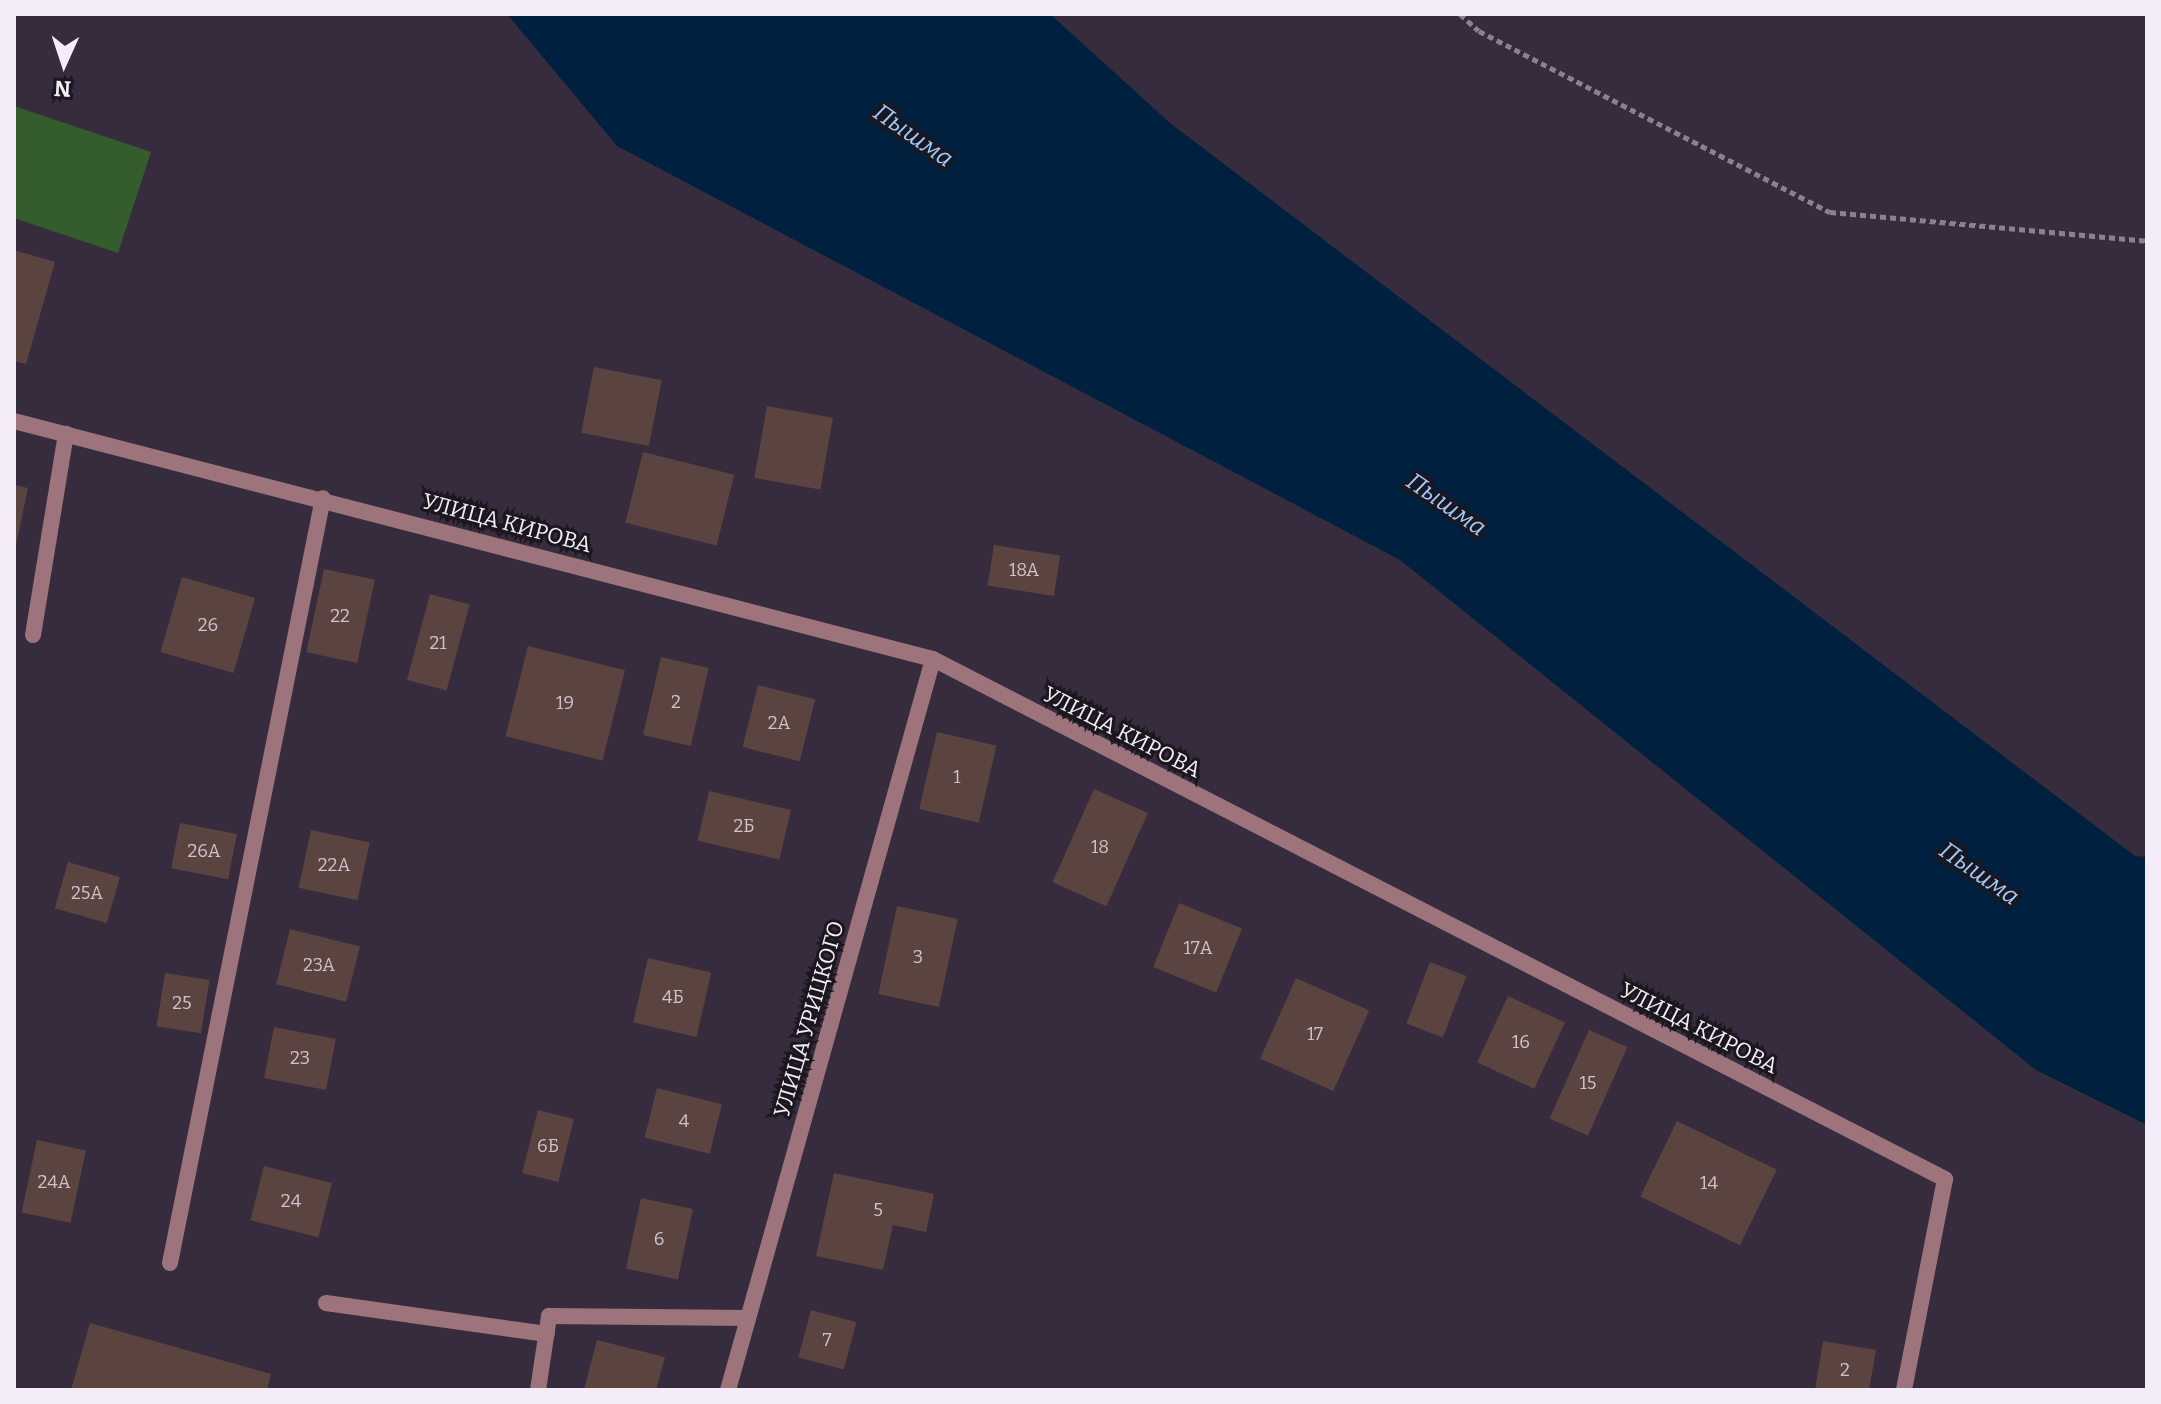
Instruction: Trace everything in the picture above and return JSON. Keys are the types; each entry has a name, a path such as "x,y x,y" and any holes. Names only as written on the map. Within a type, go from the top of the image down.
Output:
{"street":[{"name":"УЛИЦА КИРОВА","path":"14,421 323,498 933,659 1945,1179 1904,1390"},
{"path":"33,635 66,434"},
{"path":"170,1263 323,498"},
{"name":"УЛИЦА УРИЦКОГО","path":"728,1390 933,659"},
{"path":"326,1303 547,1334"},
{"path":"538,1390 549,1316 748,1318"}],"path":[{"path":"1460,14 1479,31 1830,212 2147,241"}],"green space":[{"path":"14,106 151,152 118,253 14,218"}],"water":[{"name":"Пышма","path":"507,14 1050,14 1170,123 2135,856 2147,857 2147,1125 2036,1070 1400,560 617,146"}],"building":[{"path":"14,250 55,262 26,364 14,361"},
{"path":"594,367 662,380 649,446 581,433"},
{"path":"767,406 833,418 820,490 754,478"},
{"path":"643,452 734,475 717,546 625,523"},
{"path":"14,485 28,488 15,550 14,550"},
{"path":"994,545 1060,555 1054,596 988,585"},
{"path":"324,569 375,580 357,663 306,652"},
{"path":"182,577 255,598 234,673 161,652"},
{"path":"430,594 470,605 447,691 407,680"},
{"path":"528,646 625,670 603,760 506,736"},
{"path":"661,657 709,668 691,746 643,735"},
{"path":"758,685 815,699 800,761 743,747"},
{"path":"937,732 996,746 979,823 919,809"},
{"path":"1094,789 1148,813 1106,906 1053,882"},
{"path":"709,791 791,810 779,860 698,841"},
{"path":"180,823 237,834 228,879 171,868"},
{"path":"311,830 370,842 357,900 299,888"},
{"path":"68,862 120,877 107,923 55,908"},
{"path":"1179,903 1242,928 1216,992 1153,967"},
{"path":"897,906 958,919 939,1007 878,994"},
{"path":"290,929 360,946 346,1002 276,984"},
{"path":"648,958 711,973 696,1037 633,1022"},
{"path":"1430,962 1466,976 1443,1038 1406,1024"},
{"path":"165,973 209,980 201,1033 157,1026"},
{"path":"1296,978 1369,1011 1333,1091 1260,1058"},
{"path":"1508,996 1565,1023 1534,1089 1477,1062"},
{"path":"274,1027 336,1039 326,1090 264,1078"},
{"path":"1589,1030 1627,1047 1588,1136 1550,1119"},
{"path":"657,1088 722,1104 710,1154 645,1137"},
{"path":"538,1110 574,1119 558,1182 522,1173"},
{"path":"1677,1121 1777,1170 1740,1245 1640,1196"},
{"path":"37,1140 86,1150 71,1223 22,1212"},
{"path":"264,1166 332,1183 318,1237 250,1220"},
{"path":"834,1173 934,1194 926,1232 893,1225 883,1270 816,1256"},
{"path":"641,1198 693,1209 678,1279 626,1268"},
{"path":"811,1310 856,1322 844,1369 798,1357"},
{"path":"90,1323 271,1374 267,1390 71,1390"},
{"path":"597,1340 665,1357 656,1390 584,1390"},
{"path":"1823,1341 1876,1350 1869,1390 1815,1390"}]}
